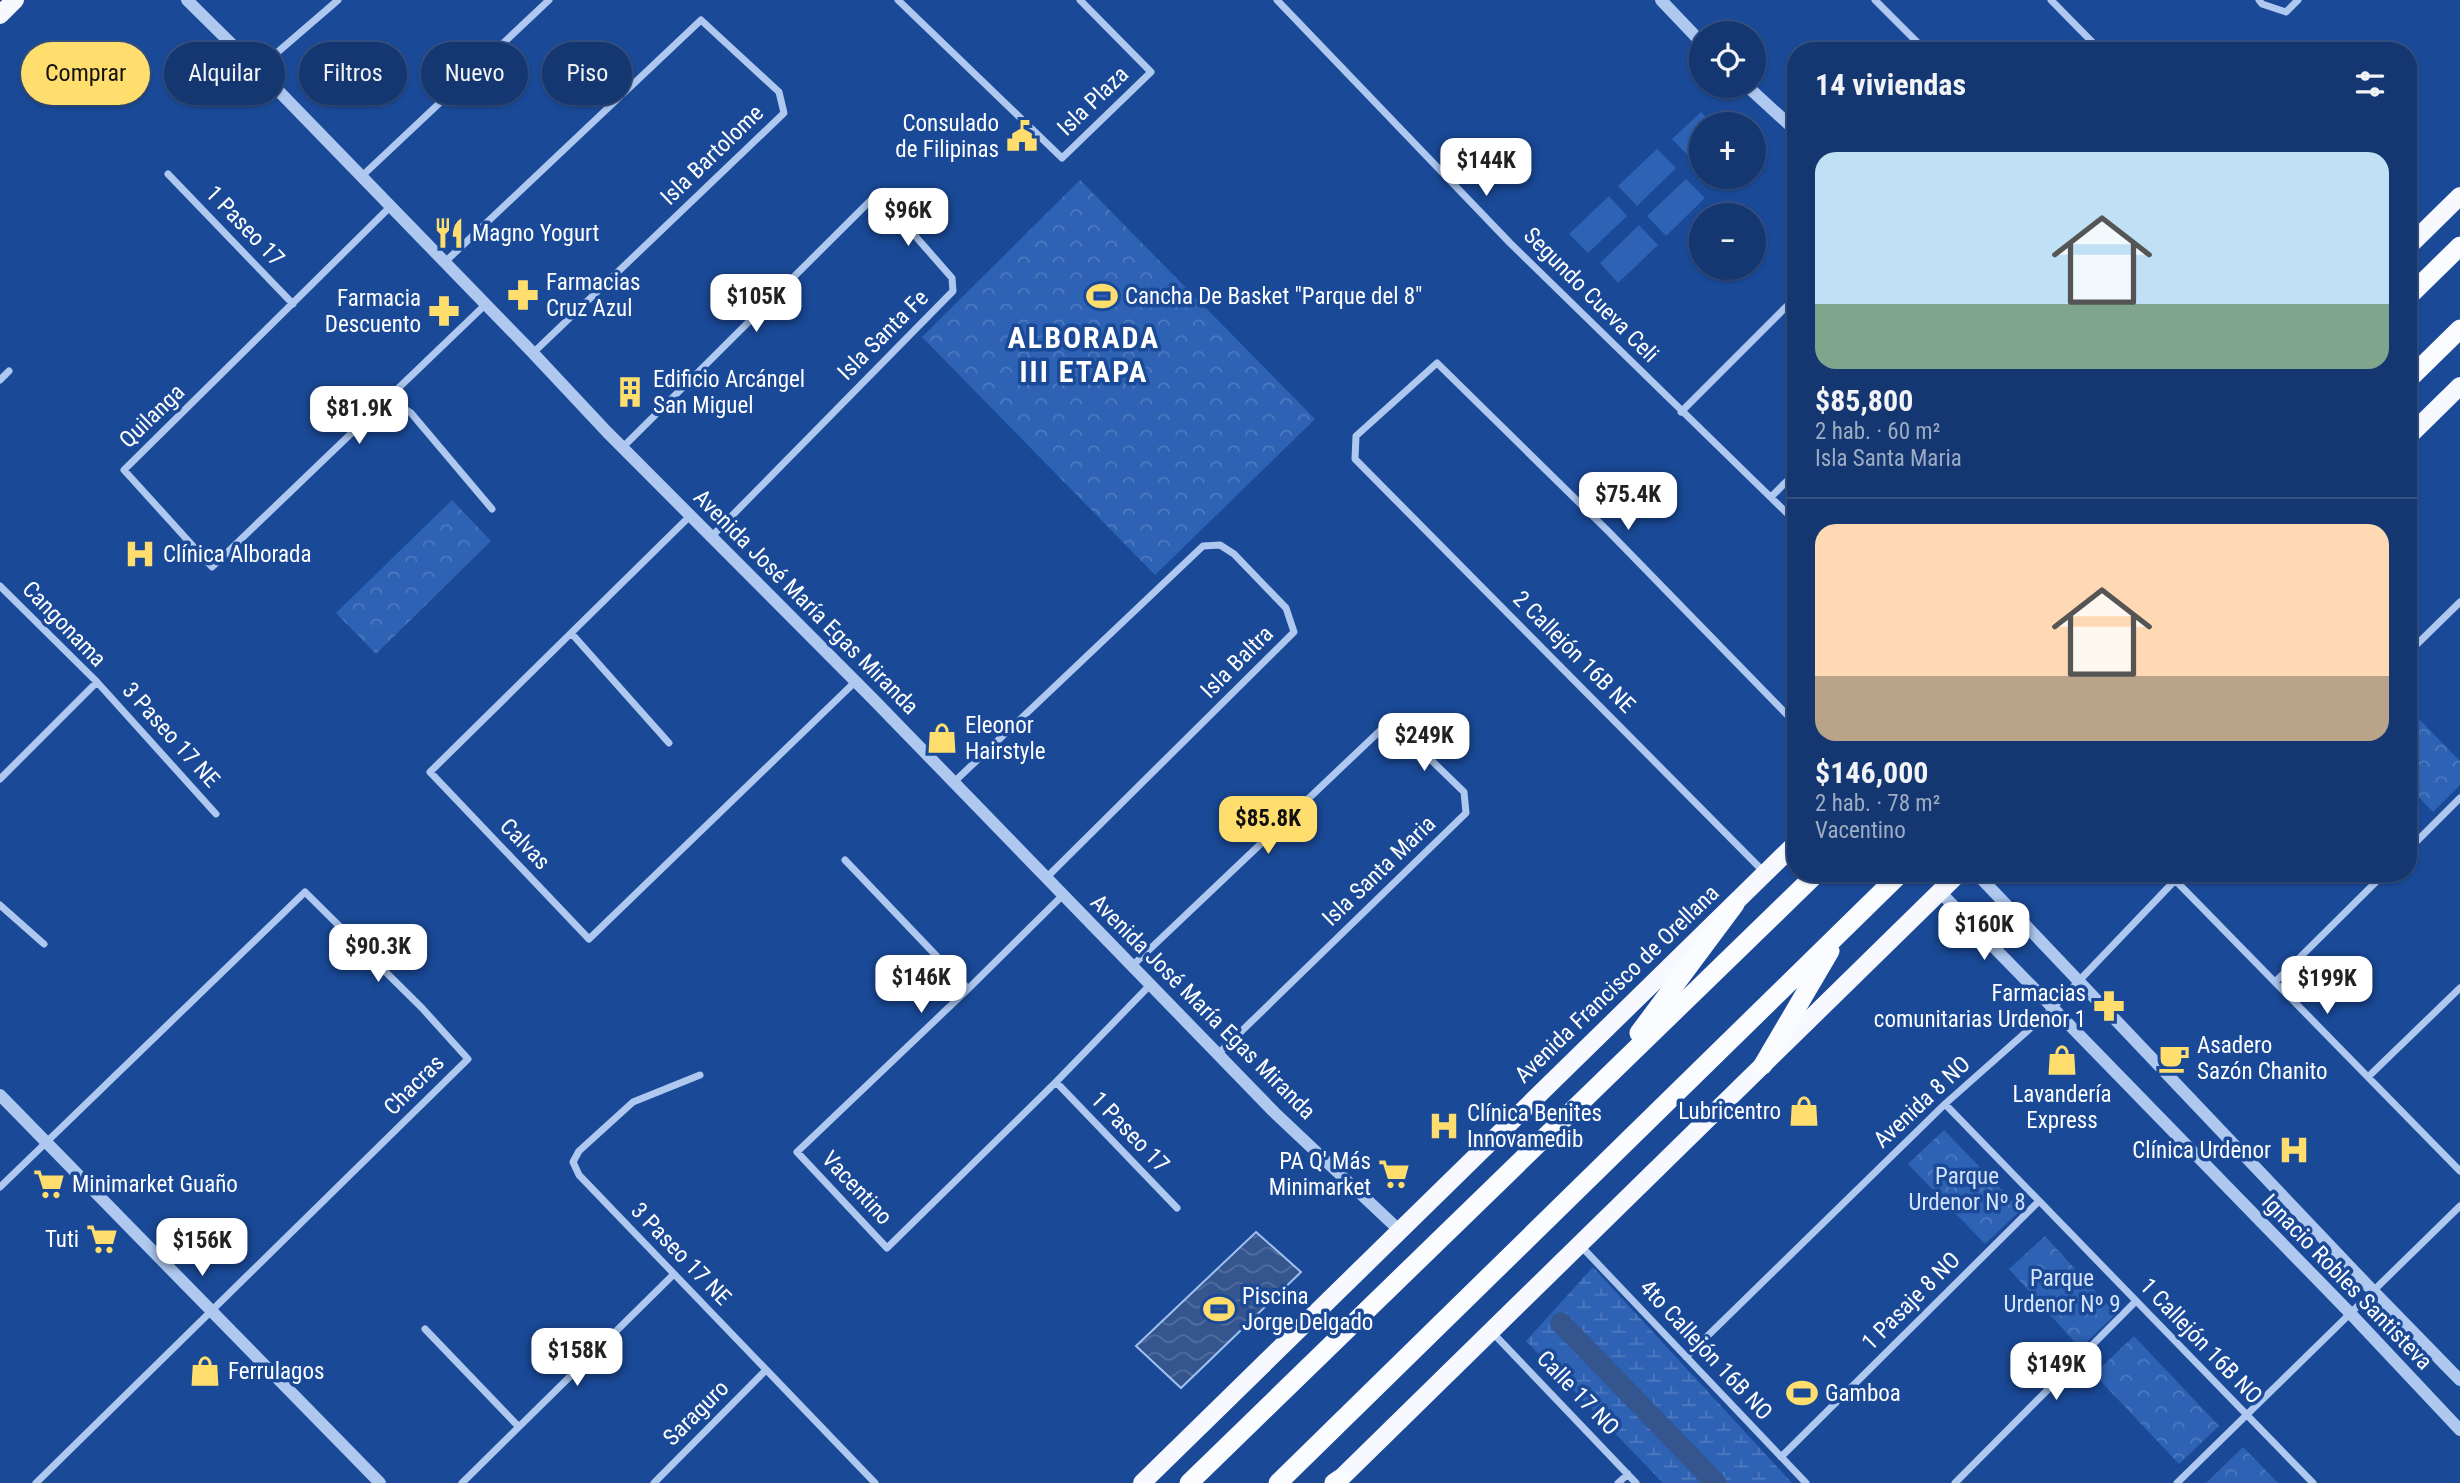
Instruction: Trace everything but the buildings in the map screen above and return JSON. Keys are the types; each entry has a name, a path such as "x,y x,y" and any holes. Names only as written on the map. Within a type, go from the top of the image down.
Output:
{"highway":[{"path":"2417,288 2460,246"},
{"path":"2417,371 2460,329"},
{"path":"1189,1483 1808,882"},
{"path":"1278,1483 1892,882"},
{"path":"1605,1080 1735,904"},
{"path":"1763,1065 1843,930"},
{"path":"1181,1483 1206,1466"}],"main road":[{"path":"0,15 15,0"},
{"path":"2417,238 2460,196"},
{"path":"2417,429 2458,392"},
{"name":"Avenida Francisco de Orellana","path":"1142,1483 1787,852"},
{"path":"1337,1482 1950,882"}],"street":[{"name":"Avenida José María Egas Miranda","path":"187,0 230,42"},
{"path":"285,45 338,0"},
{"path":"362,176 550,0"},
{"name":"Isla Plaza","path":"898,0 1062,158 1151,72 1080,0"},
{"name":"Segundo Cueva Celi","path":"1277,0 1510,243 1787,513"},
{"path":"1661,0 1689,29"},
{"path":"1875,0 1917,42"},
{"path":"2051,0 2092,42"},
{"path":"2259,0 2262,4 2286,12 2298,0"},
{"name":"Isla Bartolome","path":"445,262 701,20 779,92 784,113 533,352"},
{"name":"Avenida José María Egas Miranda","path":"285,98 533,352 622,448 856,681 1274,1112 1399,1230"},
{"path":"1760,98 1787,123"},
{"name":"1 Paseo 17","path":"168,174 293,304"},
{"name":"Isla Santa Fe","path":"622,448 870,201 889,206 953,278 953,291 711,537"},
{"name":"Quilanga","path":"391,206 124,470 212,567 486,304"},
{"path":"1681,412 1787,306"},
{"name":"2 Callejón 16B NE","path":"1765,873 1355,459 1356,436 1437,363 1608,531 1787,714"},
{"path":"0,380 9,371"},
{"path":"389,399 411,413 492,509"},
{"path":"1770,497 1787,481"},
{"name":"Calvas","path":"690,516 430,772 589,939 856,681"},
{"name":"Isla Baltra","path":"953,783 1203,547 1220,545 1243,563 1286,608 1294,632 1046,878"},
{"name":"Cangonama","path":"0,587 97,682 0,779"},
{"path":"2417,644 2460,602"},
{"path":"572,634 669,743"},
{"name":"3 Paseo 17 NE","path":"97,682 216,814"},
{"name":"Isla Santa Maria","path":"1132,966 1386,725 1396,726 1464,792 1466,813 1217,1054"},
{"path":"2417,841 2460,798"},
{"path":"845,860 968,989"},
{"name":"Ignacio Robles Santisteva","path":"1985,882 2460,1380"},
{"name":"Avenida 8 NO","path":"1686,1357 1945,1104 2052,1009 2173,882"},
{"path":"2177,882 2460,1171"},
{"path":"2275,982 2376,882"},
{"name":"Chacras","path":"0,1187 306,892 422,1008 468,1059 36,1483"},
{"name":"Ignacio Robles Santisteva","path":"1940,892 2350,1313 2460,1430"},
{"name":"Vacentino","path":"1063,895 797,1152 878,1239 887,1248 1056,1082 1150,985"},
{"path":"0,905 44,944"},
{"path":"2368,1077 2460,988"},
{"name":"3 Paseo 17 NE","path":"700,1075 633,1102 579,1152 573,1162 579,1175 875,1483"},
{"name":"1 Paseo 17","path":"1056,1082 1177,1208"},
{"path":"0,1095 380,1483"},
{"name":"1 Callejón 16B NO","path":"1945,1104 2313,1483"},
{"name":"1 Pasaje 8 NO","path":"1781,1457 2039,1201"},
{"path":"2177,1483 2460,1206"},
{"name":"4to Callejón 16B NO","path":"1579,1244 1806,1483"},
{"path":"462,1483 674,1274"},
{"path":"1955,1483 2136,1301"},
{"path":"425,1329 518,1426"},
{"name":"Calle 17 NO","path":"1491,1331 1636,1483"},
{"name":"Saraguro","path":"654,1483 766,1370"},
{"path":"1618,1483 1628,1474"}],"green space":[{"path":"1689,123 1689,157 1672,139"},
{"path":"1657,149 1676,168 1637,206 1618,186"},
{"path":"1686,179 1689,189 1696,189 1705,198 1700,203 1689,203 1689,214 1666,236 1647,216"},
{"path":"1080,180 1315,419 1155,575 922,337"},
{"path":"1609,196 1627,216 1588,253 1569,234"},
{"path":"1639,225 1658,245 1618,283 1600,263"},
{"path":"452,500 491,541 376,654 336,613"},
{"path":"2417,717 2460,761 2460,785 2433,812 2417,795"},
{"name":"Parque Urdenor Nº 8","path":"1944,1130 2021,1210 1985,1244 1908,1164"},
{"name":"Parque Urdenor Nº 9","path":"2045,1236 2116,1314 2080,1348 2009,1269"},
{"path":"1593,1267 1792,1483 1663,1483 1526,1341"},
{"path":"2134,1336 2219,1426 2179,1464 2094,1374"},
{"path":"2243,1447 2278,1483 2206,1483"}],"water":[{"name":"Piscina Jorge Delgado","path":"1256,1232 1301,1272 1181,1388 1136,1346"}],"waterway":[{"path":"1561,1323 1716,1483"}],"place":[{"name":"Consulado de Filipinas","path":"1022,136"},
{"name":"Magno Yogurt","path":"449,233"},
{"name":"Farmacias Cruz Azul","path":"523,295"},
{"name":"Cancha De Basket \"Parque del 8\"","path":"1102,296"},
{"name":"Farmacia Descuento","path":"444,311"},
{"name":"Edificio Arcángel San Miguel","path":"630,392"},
{"name":"Clínica Alborada","path":"140,554"},
{"name":"Eleonor Hairstyle","path":"942,738"},
{"name":"Farmacias comunitarias Urdenor 1","path":"2109,1006"},
{"name":"Asadero Sazón Chanito","path":"2174,1058"},
{"name":"Lavandería Express","path":"2062,1060"},
{"name":"Lubricentro","path":"1804,1111"},
{"name":"Clínica Benites Innovamedib","path":"1444,1126"},
{"name":"Clínica Urdenor","path":"2294,1150"},
{"name":"PA Q' Más Minimarket","path":"1394,1174"},
{"name":"Minimarket Guaño","path":"49,1184"},
{"name":"Tuti","path":"102,1239"},
{"name":"Piscina Jorge Delgado","path":"1219,1309"},
{"name":"Ferrulagos","path":"205,1371"},
{"name":"Gamboa","path":"1802,1393"}],"district":[{"name":"ALBORADA III ETAPA","path":"1084,354"}]}
